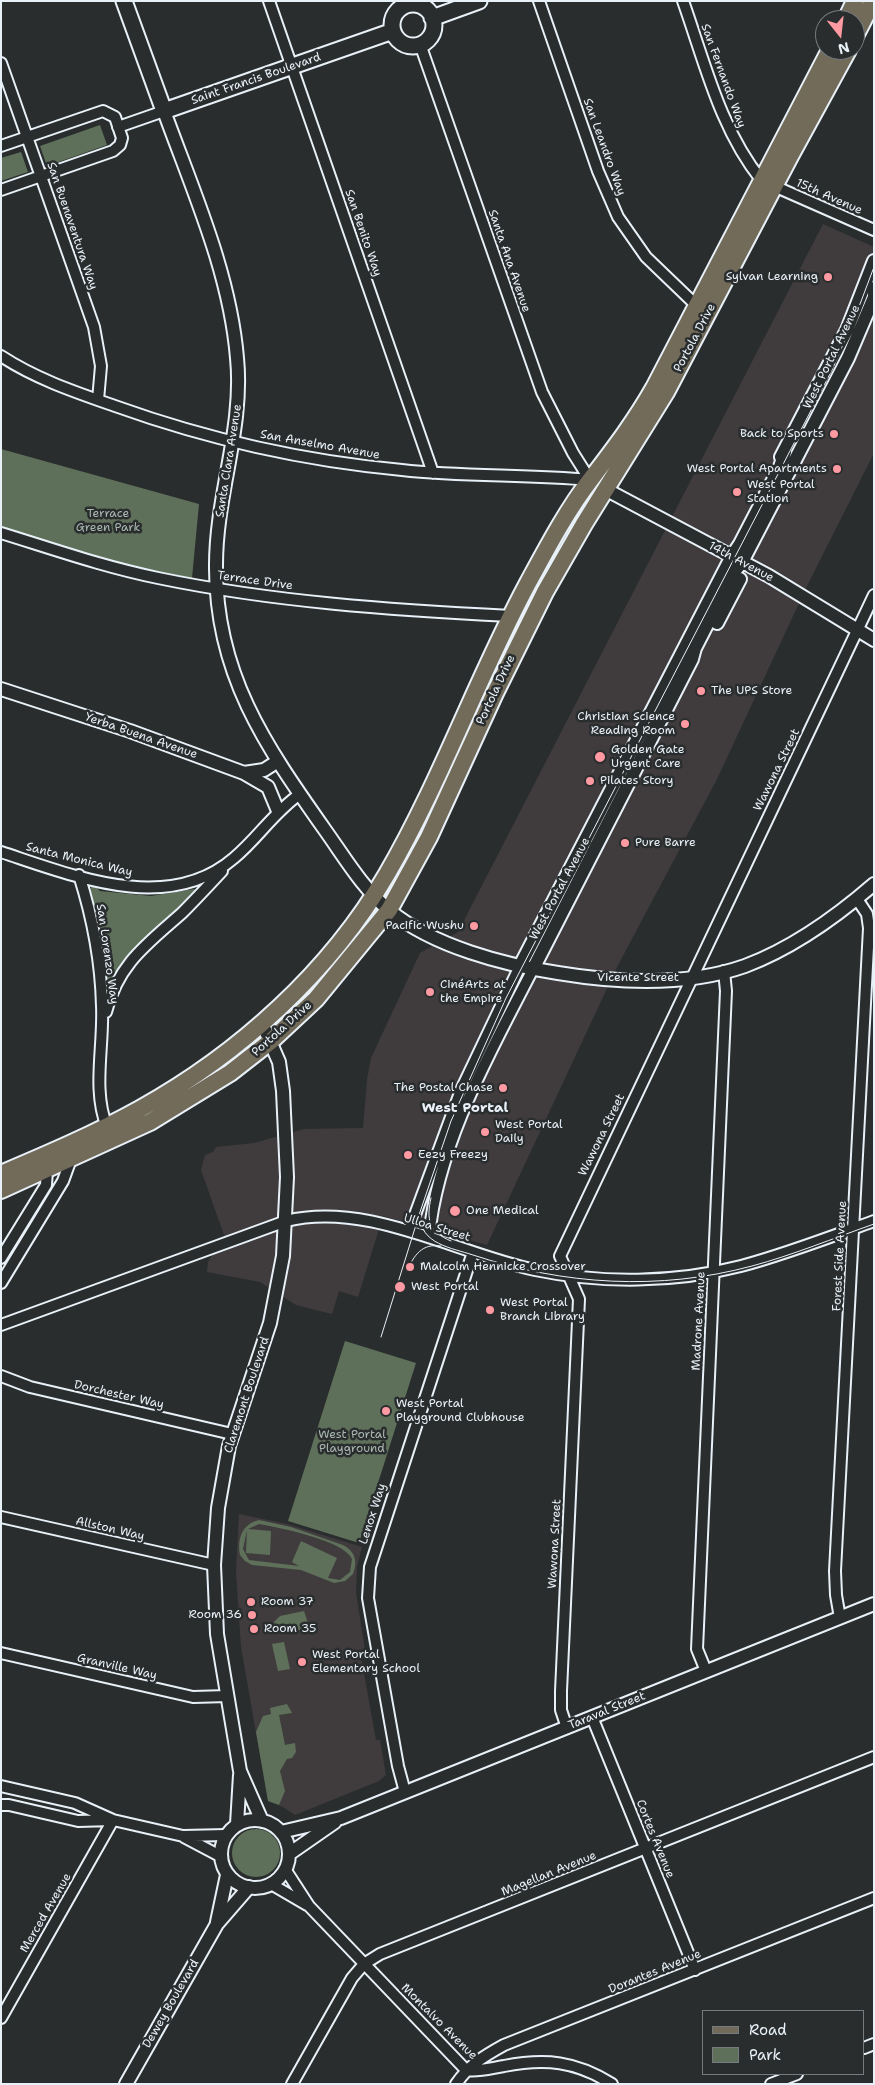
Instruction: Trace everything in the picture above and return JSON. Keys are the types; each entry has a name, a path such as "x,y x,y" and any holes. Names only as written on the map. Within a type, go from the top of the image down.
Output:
{"main road":[{"name":"Santa Clara Avenue","path":"124,1 164,111"},
{"path":"432,18 480,1"},
{"path":"406,3 422,6 432,18 432,34 420,44 404,43 393,31 394,16 406,3"},
{"name":"Saint Francis Boulevard","path":"164,111 393,31"},
{"name":"Portola Drive","path":"1,1190 71,1160 173,1110 230,1073 271,1041 335,978 389,910 429,837 528,625 606,489 666,392 768,184 825,60"},
{"name":"Portola Drive","path":"1,1174 106,1127 185,1082 262,1023 320,965 374,896 412,828 511,616 547,549 590,480 612,454 642,410 697,306 842,60"},
{"path":"590,480 606,489"}],"street":[{"name":"San Benito Way","path":"269,1 433,473"},
{"name":"San Leandro Way","path":"539,1 598,171 618,217 646,257 697,306"},
{"name":"San Fernando Way","path":"683,1 729,130 747,162 768,184"},
{"name":"Santa Ana Avenue","path":"420,44 542,392 573,453 590,480"},
{"name":"San Buenaventura Way","path":"1,62 99,347 101,366 98,400"},
{"path":"1,146 103,111 112,114 122,142 117,148 1,190"},
{"name":"Saint Francis Boulevard","path":"118,127 164,111"},
{"name":"Santa Clara Avenue","path":"164,111 219,266 230,306 236,342 239,388 234,441 220,513 217,589 224,639 238,686 249,711 278,761 374,896 389,910"},
{"name":"15th Avenue","path":"768,184 874,230"},
{"name":"West Portal Avenue","path":"429,1237 433,1200 459,1124 496,1041 692,659 700,651 742,576 737,559 740,544 848,330 874,261"},
{"name":"West Portal Avenue","path":"409,1231 461,1090 520,966 737,559 841,371 874,297 874,288"},
{"name":"San Anselmo Avenue","path":"1,356 28,373"},
{"name":"San Anselmo Avenue","path":"1,366 28,373 165,423 234,441 338,462 433,473 556,476 590,480"},
{"name":"14th Avenue","path":"606,489 737,559 874,640"},
{"name":"Terrace Drive","path":"1,533 119,569 217,589 356,607 511,616"},
{"name":"Wawona Street","path":"566,1728 561,1710 561,1691 579,1299 560,1256 874,595"},
{"name":"Yerba Buena Avenue","path":"1,689 130,731 244,773 268,787 278,810"},
{"path":"244,773 264,770 278,761"},
{"name":"Santa Monica Way","path":"103,1031 109,999 129,961 199,896 278,810 300,794"},
{"name":"Santa Monica Way","path":"1,852 79,875 126,886 166,888 204,878 235,858"},
{"name":"San Lorenzo Way","path":"79,875 97,957 103,1031 99,1098 106,1127"},
{"name":"Vicente Street","path":"389,910 413,926 448,943 520,966 608,979 670,979 724,971 754,962 828,921 874,884"},
{"name":"Forest Side Avenue","path":"840,1618 836,1596 835,1571 869,928 866,914 857,899"},
{"name":"Madrone Avenue","path":"706,1671 697,1649 726,991 724,971"},
{"name":"Claremont Boulevard","path":"237,1824 240,1770 217,1634 214,1565 219,1499 232,1434 270,1323 280,1278 286,1220 288,1176 281,1073 271,1041 262,1023"},
{"path":"1,1283 63,1181 71,1160"},
{"path":"1,1258 46,1185 47,1170"},
{"name":"Ulloa Street","path":"1,1325 286,1220 307,1216 336,1216 409,1231 534,1270 569,1275 628,1279 675,1277 714,1272 763,1259 874,1221"},
{"name":"Lenox Way","path":"405,1792 398,1766 371,1615 369,1575 374,1551 473,1252"},
{"name":"Dorchester Way","path":"1,1376 30,1387 232,1434"},
{"name":"Allston Way","path":"1,1517 214,1565"},
{"name":"Taraval Street","path":"281,1832 341,1818 874,1604"},
{"name":"Granville Way","path":"1,1653 193,1697 228,1696"},
{"name":"Cortes Avenue","path":"592,1718 694,1970"},
{"name":"Magellan Avenue","path":"292,2084 352,1978 364,1964 380,1954 874,1757"},
{"name":"Claremont Boulevard","path":"240,1770 262,1820"},
{"path":"1,1786 74,1803 113,1820 183,1836 226,1835"},
{"path":"1,1805 9,1805 78,1820 113,1820"},
{"name":"Taraval Street","path":"289,1854 341,1818"},
{"name":"Merced Avenue","path":"1,2018 113,1820"},
{"path":"250,1820 262,1820 272,1824 281,1832 286,1841 289,1854 285,1870 271,1884 260,1888 249,1887 239,1884 228,1875 220,1856 221,1845 226,1835 237,1824 250,1820"},
{"path":"183,1836 220,1856"},
{"name":"Montalvo Avenue","path":"285,1870 309,1906 466,2070 481,2070 505,2065 552,2061 589,2071 612,2084"},
{"name":"Dewey Boulevard","path":"216,1924 228,1875"},
{"name":"Montalvo Avenue","path":"271,1884 309,1906"},
{"name":"Dewey Boulevard","path":"126,2084 216,1924 249,1887"},
{"name":"Dorantes Avenue","path":"456,2084 466,2070 481,2058 504,2045 874,1898"},
{"path":"771,2084 794,2075"}],"shaded area":[{"path":"823,224 874,247 874,453 807,586 717,779 617,967 487,1245 383,1216 358,1297 339,1291 332,1314 296,1305 260,1282 207,1272 208,1262 224,1235 201,1170 205,1155 213,1152 216,1147 254,1143 304,1129 363,1128 371,1058 420,953 458,932"},
{"name":"West Portal Elementary School","path":"239,1514 287,1524 362,1547 357,1567 356,1593 366,1656 361,1657 376,1740 380,1740 386,1775 379,1781 295,1815 283,1807 268,1801 241,1647 236,1571"}],"green space":[{"path":"100,125 107,145 47,166 40,146"},
{"path":"21,152 28,172 1,181 1,158"},
{"name":"Terrace Green Park","path":"1,449 199,504 192,578 96,559 1,529"},
{"path":"92,886 95,886 100,891 151,896 194,889 197,892 109,984 106,982 90,889"},
{"name":"West Portal Playground","path":"345,1341 416,1363 359,1543 288,1521"},
{"path":"259,1520 291,1527 347,1547 353,1553 355,1561 353,1574 345,1581 334,1583 301,1570 252,1565 240,1555 239,1543 242,1533 253,1522","holes":["259,1524 310,1536 337,1546 352,1559 350,1572 340,1580 328,1578 337,1558 301,1541 292,1562 299,1566 249,1560 243,1549 247,1530 246,1553 270,1555 271,1531 248,1529"]},
{"path":"304,1611 310,1629 283,1632 275,1627 274,1622 280,1616"},
{"path":"284,1642 290,1669 278,1671 272,1644"},
{"path":"287,1704 292,1713 279,1715 285,1745 295,1743 296,1752 292,1758 287,1759 280,1771 285,1791 279,1805 268,1801 256,1732 263,1716 271,1714 270,1708"},
{"path":"256,1829 265,1831 273,1836 278,1844 280,1853 278,1862 273,1870 265,1875 256,1877 247,1875 239,1870 234,1862 232,1853 234,1844 239,1836 247,1831"}],"tram line":[{"path":"381,1337 451,1121 506,998 832,370 874,267"},
{"path":"431,1198 429,1213 431,1224 438,1234 451,1241"},
{"path":"420,1216 421,1225 425,1233 431,1239 447,1247 507,1265 542,1273 612,1281 682,1279 717,1274 783,1257 874,1224"},
{"path":"407,1271 416,1255 424,1248 441,1246"}],"place":[{"name":"Sylvan Learning","path":"828,277"},
{"name":"Back to Sports","path":"834,434"},
{"name":"West Portal Apartments","path":"837,469"},
{"name":"West Portal Station","path":"737,492"},
{"name":"The UPS Store","path":"701,691"},
{"name":"Christian Science Reading Room","path":"685,724"},
{"name":"Golden Gate Urgent Care","path":"600,757"},
{"name":"Pilates Story","path":"590,781"},
{"name":"Pure Barre","path":"625,843"},
{"name":"Pacific Wushu","path":"474,926"},
{"name":"CinéArts at the Empire","path":"430,992"},
{"name":"The Postal Chase","path":"503,1088"},
{"name":"West Portal Daily","path":"485,1132"},
{"name":"Eezy Freezy","path":"408,1155"},
{"name":"One Medical","path":"455,1211"},
{"name":"Malcolm Hennicke Crossover","path":"410,1267"},
{"name":"West Portal","path":"400,1287"},
{"name":"West Portal Branch Library","path":"490,1310"},
{"name":"West Portal Playground Clubhouse","path":"386,1411"},
{"name":"Room 37","path":"251,1602"},
{"name":"Room 36","path":"252,1615"},
{"name":"Room 35","path":"254,1629"},
{"name":"West Portal Elementary School","path":"302,1662"}],"district":[{"name":"West Portal","path":"465,1108"}]}
